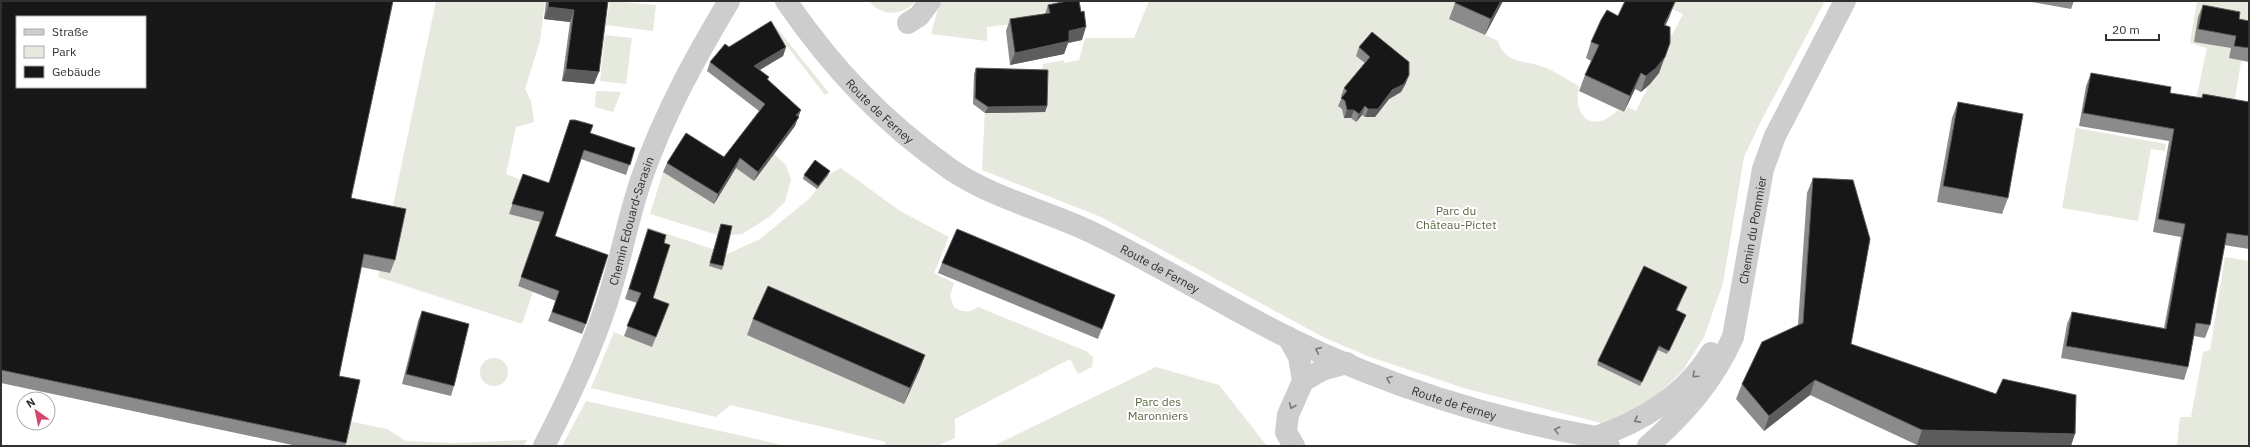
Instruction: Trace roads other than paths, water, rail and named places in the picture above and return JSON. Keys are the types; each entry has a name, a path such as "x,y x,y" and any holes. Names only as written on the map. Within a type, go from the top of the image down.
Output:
{"street":[{"name":"Chemin Edouard-Sarasin","path":"544,446 594,340 607,304 635,199 653,149 678,92 729,1"},
{"name":"Route de Ferney","path":"786,1 808,33 851,86 897,128 949,168 996,193 1091,232 1288,337 1347,363 1463,406 1602,442"},
{"path":"908,23 919,16 930,1"},
{"name":"Chemin du Pommier","path":"1648,446 1689,407 1714,375 1733,337 1763,169 1775,136 1845,1"},
{"path":"1602,442 1620,429 1642,418 1675,394 1702,368 1738,308"},
{"path":"1288,337 1299,357 1303,380 1288,416 1286,432 1294,446"},
{"path":"1303,380 1322,370 1347,363"}],"park label":[{"name":"Parc du Château-Pictet","path":"1456,217"},
{"name":"Parc des Maronniers","path":"1158,408"}]}
